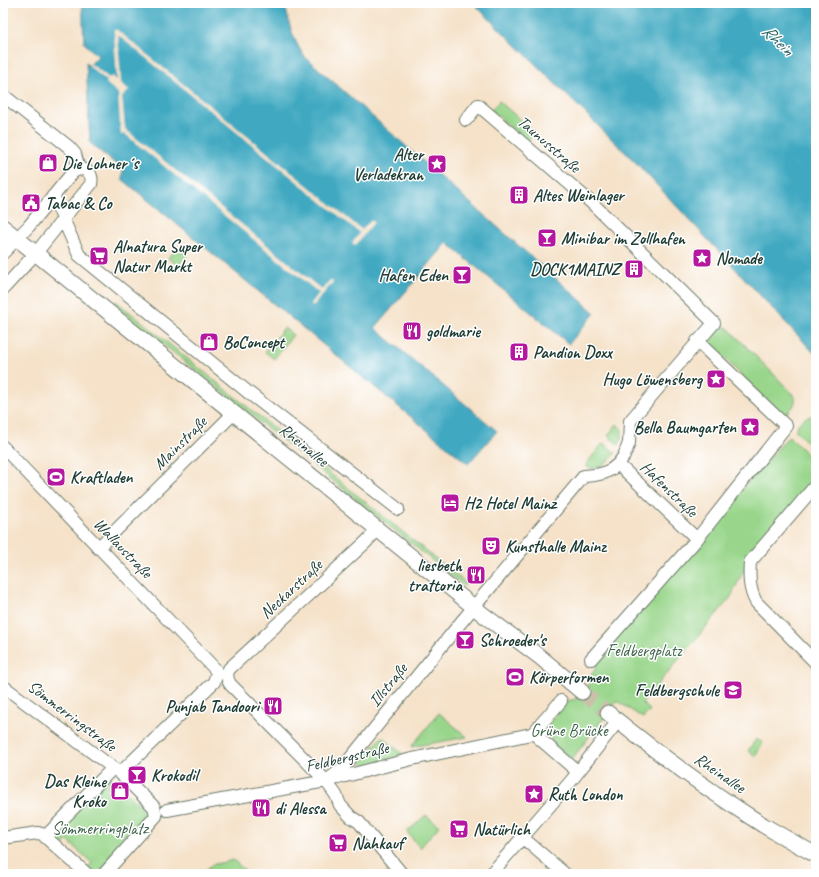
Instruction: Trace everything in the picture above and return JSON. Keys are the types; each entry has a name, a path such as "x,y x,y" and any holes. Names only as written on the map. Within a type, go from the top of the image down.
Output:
{"main road":[{"name":"Rheinallee","path":"3,227 474,607 582,692"},
{"name":"Rheinallee","path":"613,717 672,763 728,802 816,855"}],"street":[{"path":"3,95 69,147 75,154 79,169"},
{"name":"Taunusstraße","path":"466,120 478,106 593,204 714,323 698,341"},
{"path":"3,253 73,172 79,169 84,169 90,173 92,180 91,184 36,254 3,289"},
{"name":"Rheinallee","path":"53,196 79,255 245,390 398,509"},
{"path":"591,659 697,539 786,426 698,341 630,421 629,443 624,456 618,464"},
{"name":"Mainstraße","path":"98,548 234,413"},
{"name":"Wallaustraße","path":"3,447 98,548 212,665 227,678 230,684 326,781 336,794 340,805 351,818 359,822 402,874"},
{"name":"Hafenstraße","path":"618,464 697,539"},
{"name":"Illstraße","path":"326,781 340,771 474,607 584,476 604,473 618,464"},
{"path":"816,485 750,562 749,573 751,593 756,602 816,662"},
{"name":"Neckarstraße","path":"116,771 222,673 229,669 367,541 378,529"},
{"name":"Sömmerringstraße","path":"3,686 116,771"},
{"path":"561,701 537,732 578,772"},
{"path":"491,874 578,772 613,717"},
{"name":"Feldbergstraße","path":"167,810 326,781 412,759 537,732"},
{"path":"45,837 116,771 154,807 156,816 104,874"},
{"path":"3,838 38,833 45,837 87,874"},
{"path":"523,838 565,874"}],"green space":[{"path":"499,101 535,133 527,142 491,110"},
{"path":"177,247 187,255 178,266 168,258"},
{"path":"116,301 466,583 464,586 113,304"},
{"path":"720,325 729,329 794,395 795,402 789,411 779,414 711,344 709,340 710,336"},
{"path":"284,328 293,335 274,359 265,352"},
{"path":"810,416 816,419 816,451 796,431 798,424"},
{"path":"617,424 622,429 622,437 619,445 608,436"},
{"name":"Feldbergplatz","path":"789,436 816,463 816,479 745,567 731,597 642,703 650,710 643,718 617,701 572,759 552,744 548,724 567,701 576,699 592,681 588,678 597,667 590,661"},
{"path":"603,443 616,453 600,467 587,467 587,463"},
{"path":"439,713 467,737 411,747"},
{"path":"382,737 405,756 364,765 361,762"},
{"path":"756,739 763,743 755,756 748,751"},
{"name":"Sömmerringplatz","path":"108,776 149,813 148,820 98,874 92,874 86,869 92,863 67,840 62,846 51,837"},
{"path":"426,815 439,826 420,848 407,832"},
{"path":"234,860 248,874 202,874 211,865"}],"water":[{"path":"82,3 285,3 292,31 304,56 595,313 569,344 447,243 375,328 497,431 468,464 122,179 123,170 90,143 86,63 89,66 98,56 84,43"},
{"name":"Rhein","path":"473,3 816,3 816,355 638,165"}],"pier":[{"path":"114,30 117,30 362,230 371,220 374,222 355,246 352,243 360,233 118,35 121,83 129,90 123,97 122,96 125,129 322,290 330,280 333,282 313,306 311,304 319,293 125,134 121,135 118,93 106,83 107,81 89,66 91,64 109,78 112,76 117,80"}],"ferry route":[{"path":"809,3 816,10"}],"tunnel":[{"path":"582,692 608,713"}],"place":[{"name":"Die Lohner´s","path":"48,163"},
{"name":"Alter Verladekran","path":"437,164"},
{"name":"Altes Weinlager","path":"519,195"},
{"name":"Tabac & Co","path":"31,203"},
{"name":"Minibar im Zollhafen","path":"547,238"},
{"name":"Alnatura Super Natur Markt","path":"99,256"},
{"name":"Nomade","path":"702,258"},
{"name":"DOCK1MAINZ","path":"634,269"},
{"name":"Hafen Eden","path":"462,275"},
{"name":"goldmarie","path":"412,331"},
{"name":"BoConcept","path":"209,342"},
{"name":"Pandion Doxx","path":"519,352"},
{"name":"Hugo Löwensberg","path":"716,379"},
{"name":"Bella Baumgarten","path":"750,427"},
{"name":"Kraftladen","path":"56,477"},
{"name":"H2 Hotel Mainz","path":"450,503"},
{"name":"Kunsthalle Mainz","path":"491,546"},
{"name":"liesbeth trattoria","path":"476,575"},
{"name":"Schroeder's","path":"465,640"},
{"name":"Körperformen","path":"515,677"},
{"name":"Feldbergschule","path":"733,690"},
{"name":"Punjab Tandoori","path":"273,706"},
{"name":"Krokodil","path":"137,775"},
{"name":"Das Kleine Kroko","path":"120,791"},
{"name":"Ruth London","path":"534,794"},
{"name":"di Alessa","path":"261,808"},
{"name":"Natürlich","path":"459,829"},
{"name":"Nahkauf","path":"338,843"}],"park label":[{"name":"Grüne Brücke","path":"569,730"}]}
